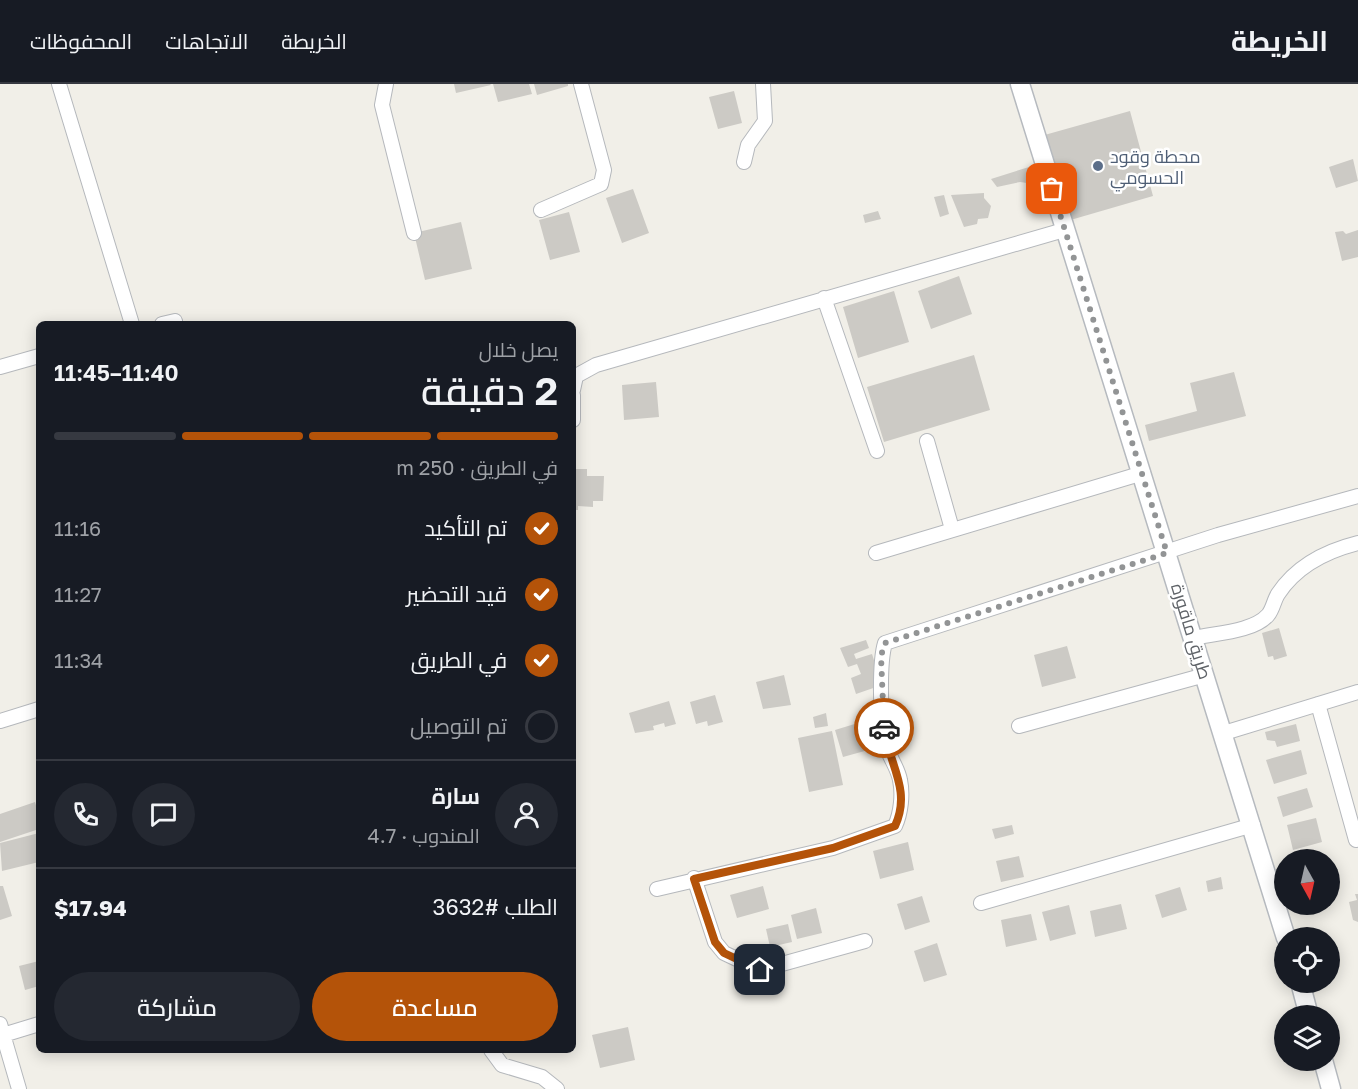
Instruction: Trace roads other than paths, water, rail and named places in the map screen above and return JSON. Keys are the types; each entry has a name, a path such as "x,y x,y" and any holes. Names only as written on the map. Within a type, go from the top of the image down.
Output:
{"street":[{"path":"59,84 131,321"},
{"path":"386,84 382,105 414,233"},
{"path":"541,210 601,184 603,180 604,170 581,84"},
{"path":"744,162 748,146 765,121 763,84"},
{"name":"طريق ماقورة","path":"1020,84 1064,230 1143,472 1283,927"},
{"path":"576,376 596,365 1064,230"},
{"path":"824,298 877,451"},
{"path":"0,367 36,357"},
{"path":"927,441 952,530"},
{"path":"876,553 1143,472"},
{"path":"657,889 833,848 895,826 900,816 900,779 886,745 882,716 881,656 885,643 1218,535 1358,496"},
{"path":"1194,638 1254,625 1268,615 1279,593 1300,568 1319,556 1358,543"},
{"path":"1019,726 1205,675"},
{"path":"1224,733 1358,692"},
{"path":"1318,704 1356,840"},
{"path":"0,721 36,710"},
{"path":"981,903 1253,825"},
{"path":"694,879 715,942 724,953 760,970 865,941"},
{"path":"19,1089 7,1074 2,1030 36,1024"},
{"path":"493,1053 502,1065 542,1077 557,1089"},
{"path":"1326,1071 1331,1089"}],"place":[{"name":"محطة وقود الحسومي","path":"1098,166"}]}
